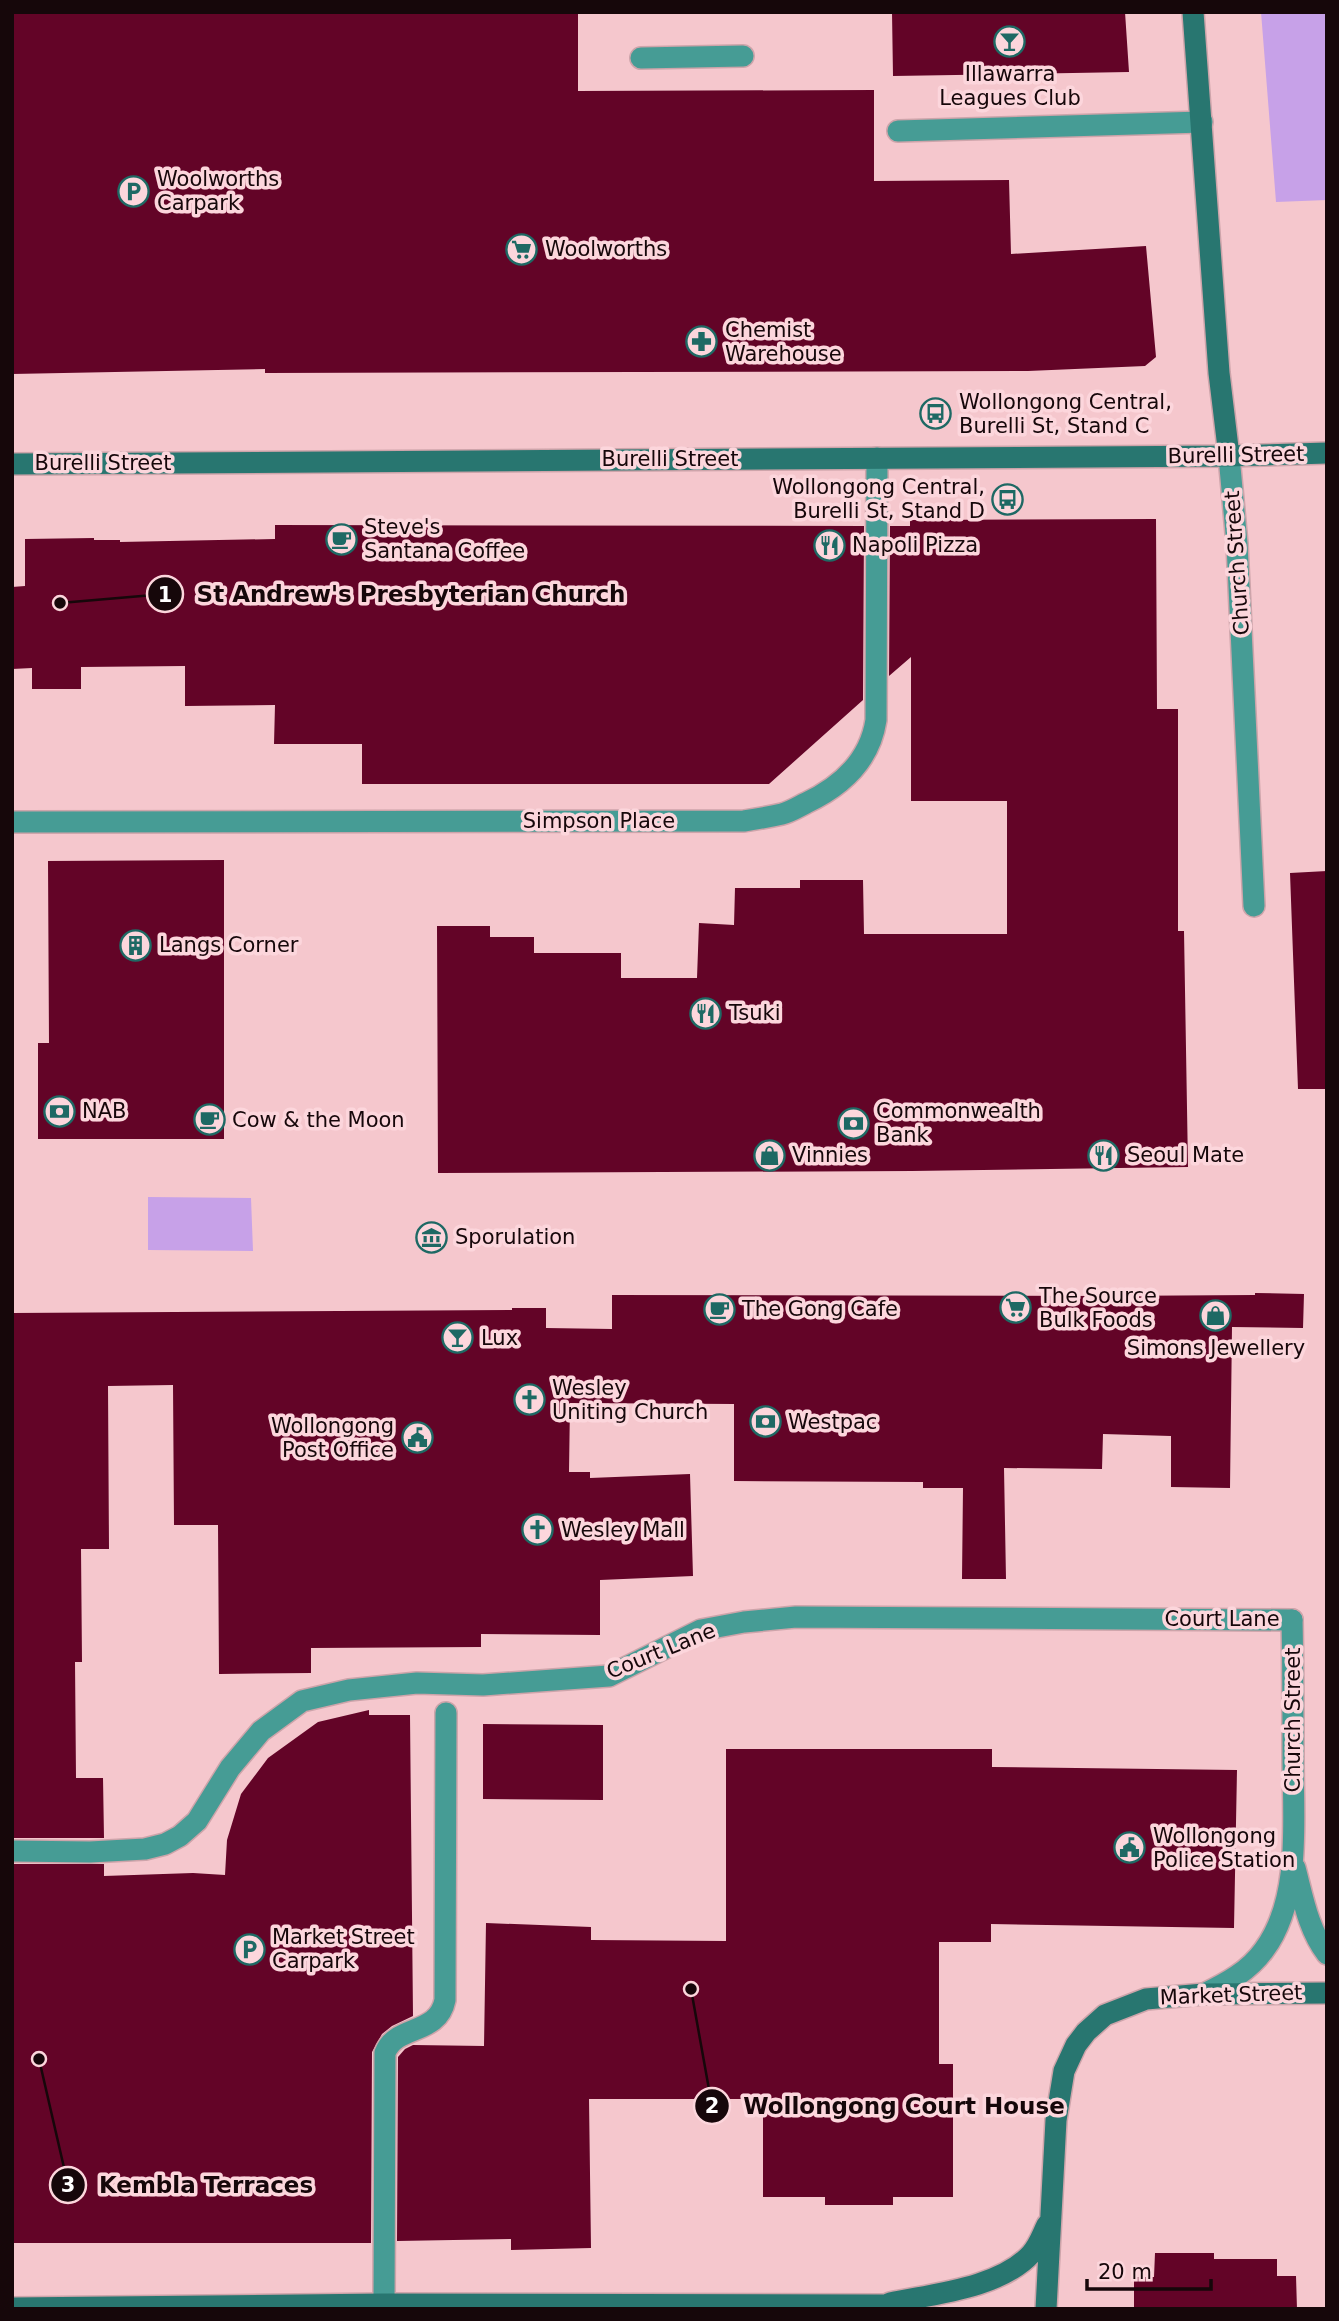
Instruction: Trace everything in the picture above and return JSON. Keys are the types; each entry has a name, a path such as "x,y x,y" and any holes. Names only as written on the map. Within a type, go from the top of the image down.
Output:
{"street":[{"name":"Church Street","path":"1193,12 1219,373 1237,544 1254,906"},
{"path":"640,58 743,56"},
{"path":"898,131 1202,122"},
{"name":"Burelli Street","path":"12,464 1228,456 1327,453"},
{"name":"Simpson Place","path":"12,822 744,821 784,814 816,799 854,770 863,759 874,732 877,458"},
{"name":"Court Lane","path":"12,1851 90,1852 145,1849 165,1844 180,1836 197,1821 230,1768 261,1731 302,1701 349,1690 417,1683 483,1685 609,1675 701,1630 796,1617 1292,1620"},
{"name":"Church Street","path":"1204,1994 1243,1972 1264,1950 1284,1908 1293,1862 1292,1620"},
{"path":"384,2304 385,2053 393,2041 435,2020 443,2011 445,2000 446,1713"},
{"name":"Church Street","path":"1293,1862 1308,1917 1320,1945 1327,1954"},
{"name":"Market Street","path":"1046,2309 1056,2120 1064,2071 1076,2045 1086,2032 1105,2015 1134,2002 1161,1997 1327,1993"},
{"name":"Market Street","path":"884,2305 973,2285 1007,2272 1037,2247 1050,2217"},
{"name":"Market Street","path":"12,2308 384,2304 884,2305 908,2309"}],"shaded area":[{"path":"1261,12 1327,12 1327,200 1276,202"},
{"path":"148,1197 251,1198 253,1251 148,1250"}],"building":[{"path":"12,12 578,12 578,91 874,90 874,181 1009,180 1011,254 1146,246 1156,357 1145,366 1028,371 265,373 265,369 12,374"},
{"name":"Illawarra Leagues Club","path":"892,12 1125,12 1129,72 893,76"},
{"path":"1156,519 1157,709 1178,709 1178,931 1184,931 1188,1167 438,1173 437,926 490,926 490,937 534,937 534,953 621,953 621,978 697,978 699,923 734,925 735,888 800,888 800,880 863,880 864,934 1007,934 1007,801 911,801 911,657 889,676 890,526 910,526 910,520"},
{"path":"275,525 864,526 863,700 769,784 362,784 362,744 274,744 275,705 185,706 185,666 81,667 81,689 32,689 32,668 12,669 12,587 25,586 25,539 94,538 120,542 275,539"},
{"name":"Langs Corner","path":"224,860 224,1139 38,1139 38,1043 49,1043 48,861"},
{"path":"1327,871 1327,1089 1298,1089 1290,873"},
{"path":"1304,1294 1303,1328 1232,1327 1230,1488 1171,1487 1171,1436 1103,1434 1102,1469 1004,1468 1006,1579 962,1579 963,1488 923,1488 923,1482 734,1481 734,1404 570,1403 569,1472 590,1472 590,1478 690,1474 693,1576 600,1580 600,1635 481,1634 481,1647 311,1648 311,1673 219,1674 218,1525 174,1525 173,1385 108,1386 109,1549 81,1549 82,1662 75,1662 76,1778 103,1778 104,1838 12,1838 12,1313 546,1308 546,1328 612,1329 612,1295 1104,1296"},
{"name":"Market Street Carpark","path":"369,1710 369,1715 410,1715 413,2016 382,2034 372,2052 371,2243 12,2243 12,1864 104,1864 104,1876 193,1873 225,1875 227,1840 241,1794 268,1758 318,1722"},
{"path":"483,1724 603,1725 603,1800 483,1799"},
{"path":"726,1749 992,1749 992,1767 1237,1770 1234,1928 991,1924 991,1942 939,1942 939,2064 953,2064 953,2197 893,2197 893,2205 825,2205 825,2197 763,2197 763,2099 589,2099 591,2248 511,2250 511,2239 397,2241 398,2057 413,2045 484,2046 486,1923 591,1927 591,1940 726,1941"},
{"path":"1155,2253 1214,2253 1214,2259 1277,2259 1277,2276 1296,2276 1297,2309 1134,2309 1134,2277 1154,2277"}],"place":[{"name":"Illawarra Leagues Club","path":"1010,42"},
{"name":"Woolworths Carpark","path":"134,191"},
{"name":"Woolworths","path":"522,249"},
{"name":"Chemist Warehouse","path":"702,342"},
{"name":"Wollongong Central, Burelli St, Stand C","path":"936,414"},
{"name":"Wollongong Central, Burelli St, Stand D","path":"1008,499"},
{"name":"Steve's Santana Coffee","path":"341,539"},
{"name":"Napoli Pizza","path":"829,545"},
{"name":"St Andrew's Presbyterian Church","path":"60,603"},
{"name":"Langs Corner","path":"136,945"},
{"name":"Tsuki","path":"706,1013"},
{"name":"NAB","path":"59,1111"},
{"name":"Cow & the Moon","path":"209,1120"},
{"name":"Commonwealth Bank","path":"853,1123"},
{"name":"Vinnies","path":"769,1155"},
{"name":"Seoul Mate","path":"1104,1155"},
{"name":"Sporulation","path":"432,1237"},
{"name":"The Source Bulk Foods","path":"1016,1308"},
{"name":"The Gong Cafe","path":"719,1309"},
{"name":"Simons Jewellery","path":"1216,1316"},
{"name":"Lux","path":"458,1338"},
{"name":"Wesley Uniting Church","path":"529,1400"},
{"name":"Westpac","path":"765,1422"},
{"name":"Wollongong Post Office","path":"417,1438"},
{"name":"Wesley Mall","path":"538,1530"},
{"name":"Wollongong Police Station","path":"1130,1848"},
{"name":"Market Street Carpark","path":"249,1949"},
{"name":"Wollongong Court House","path":"691,1989"},
{"name":"Kembla Terraces","path":"39,2059"}]}
